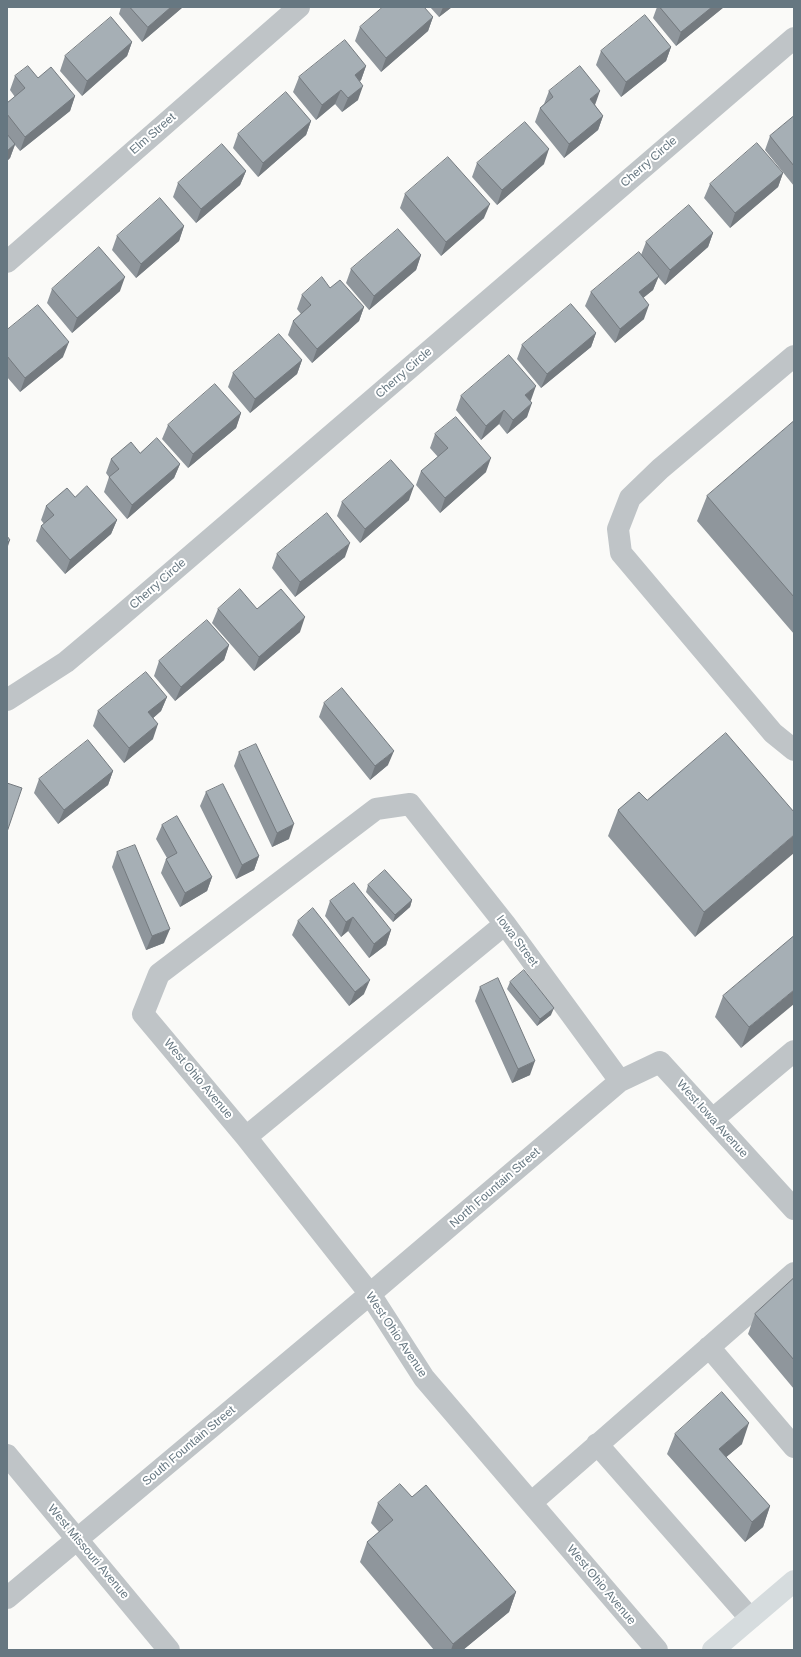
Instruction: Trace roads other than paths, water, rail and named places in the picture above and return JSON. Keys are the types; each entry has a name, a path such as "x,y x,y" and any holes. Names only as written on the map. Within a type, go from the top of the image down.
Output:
{"main road":[{"path":"713,1650 794,1580"}],"street":[{"name":"Elm Street","path":"7,262 299,7"},
{"name":"Cherry Circle","path":"7,700 66,662 116,620 794,38"},
{"path":"794,356 660,469 630,498 618,529 621,553 773,733 794,750"},
{"name":"Iowa Street","path":"143,1014 159,974 376,809 410,804 505,924 620,1081"},
{"path":"246,1137 505,924"},
{"name":"West Ohio Avenue","path":"143,1014 246,1137 370,1294 424,1378 657,1650"},
{"path":"713,1119 794,1051"},
{"name":"West Iowa Avenue","path":"620,1081 660,1062 791,1201"},
{"name":"North Fountain Street","path":"370,1294 620,1081"},
{"path":"531,1503 794,1273"},
{"name":"South Fountain Street","path":"7,1598 370,1294"},
{"path":"709,1347 794,1447"},
{"path":"597,1444 750,1618"},
{"name":"West Missouri Avenue","path":"7,1455 169,1650"}]}
